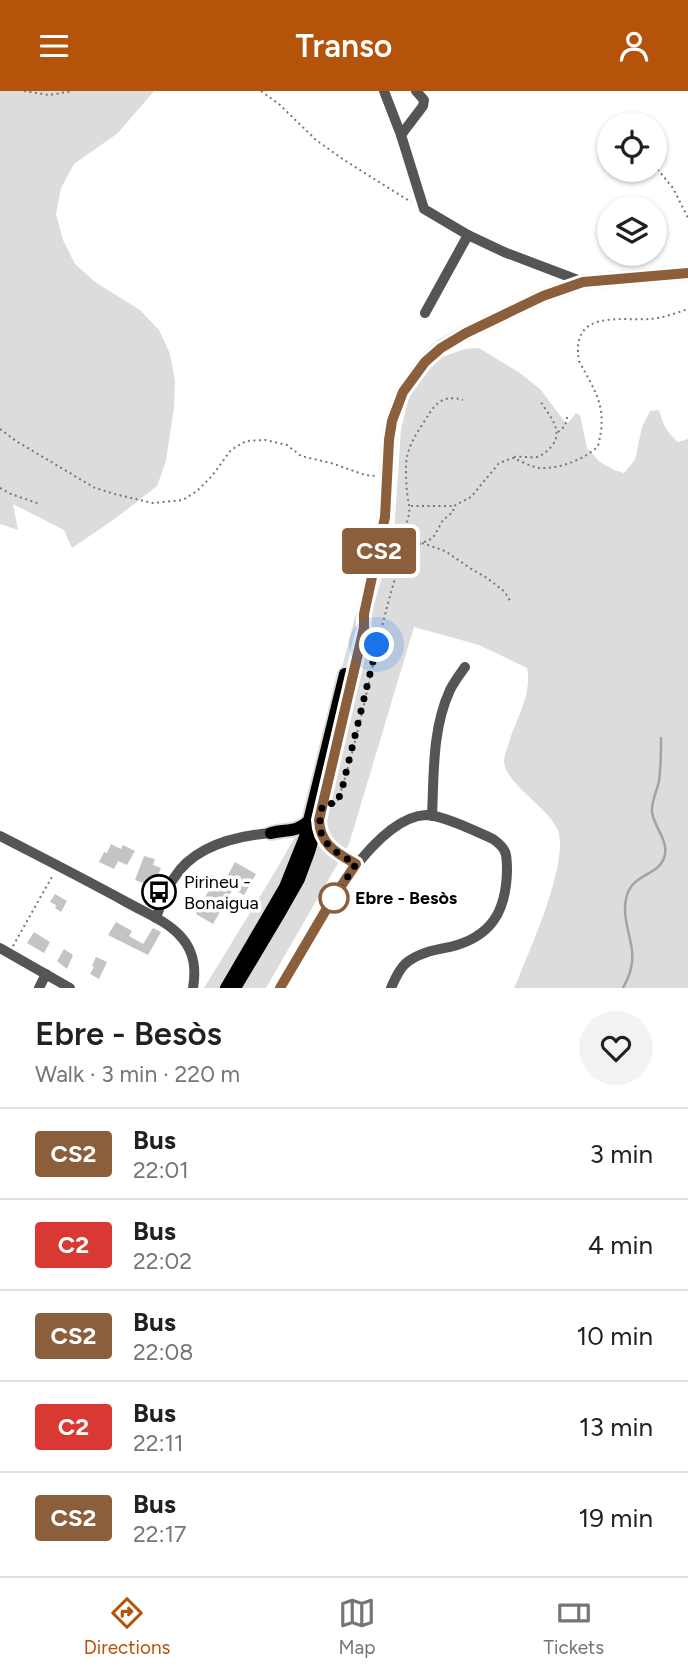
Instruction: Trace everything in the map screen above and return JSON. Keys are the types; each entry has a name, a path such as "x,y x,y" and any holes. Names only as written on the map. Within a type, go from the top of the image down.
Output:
{"main road":[{"path":"300,869 314,820 345,675 377,560 385,517 390,429 394,413 409,382 441,348 543,296 583,282 688,273"},
{"path":"296,835 314,820 323,804 364,628 364,614"},
{"path":"296,835 311,831 323,804"},
{"path":"314,820 334,852 356,864"},
{"path":"235,988 306,854 307,840 283,830 271,833"},
{"path":"226,988 285,887 316,855 334,852"}],"street":[{"path":"384,91 424,209 467,235 504,252 583,282"},
{"path":"401,135 423,106 424,100 416,91"},
{"path":"425,313 467,235"},
{"path":"432,816 437,732 444,704 465,667"},
{"path":"280,988 356,864 388,831 426,815 493,839 504,848 507,858 505,893 496,920 473,939 428,951 412,959 400,971 391,988"},
{"path":"156,918 175,875 197,855 225,841 271,833"},
{"path":"0,836 156,918 184,939 194,959 196,972 193,988"},
{"path":"142,911 164,896"},
{"path":"164,896 166,925"},
{"path":"5,950 70,988"},
{"path":"39,988 46,974"}],"path":[{"path":"24,91 49,95 73,91"},
{"path":"261,91 280,105 316,140 424,209"},
{"path":"667,181 688,218"},
{"path":"513,458 536,467 551,467 580,460 598,446 600,399 579,361 578,354 579,341 586,329 605,320 654,319 688,309"},
{"path":"377,560 400,536 408,519 410,506 406,488 406,466 413,439 437,404 453,398 463,400"},
{"path":"410,506 454,506 471,497 499,463 518,456 537,457 542,454 554,443 557,433 555,424 541,402"},
{"path":"557,433 565,426 568,414"},
{"path":"0,429 95,488 153,503 183,500 197,491 231,450 246,441 265,440 287,445 301,456 365,475 387,477"},
{"path":"0,488 40,505"},
{"path":"323,804 337,803 347,775 372,665 404,551 434,536 443,520 453,512 454,506"},
{"path":"422,543 445,551 487,578 505,592 510,601"},
{"path":"5,950 59,865"}],"shaded area":[{"path":"0,91 154,91 118,133 74,164 61,188 56,214 63,240 75,264 95,282 140,310 159,330 170,354 175,380 174,407 166,461 157,486 72,548 64,530 13,504 18,530 0,524"},
{"path":"479,348 520,373 541,390 564,421 568,423 576,413 580,415 587,448 600,462 614,470 624,473 635,460 642,427 650,411 659,410 666,428 678,442 688,439 688,988 514,988 547,905 554,883 560,845 558,831 553,822 511,778 504,760 526,696 527,668 479,645 414,627 349,844 266,988 204,988 302,824 356,613 371,616 394,532 401,429 411,390 439,358 465,349"}],"building":[{"path":"111,844 121,849 123,845 135,851 127,865 118,861 114,869 99,862"},
{"path":"144,856 155,859 153,865 161,868 157,878 151,876 148,885 135,880"},
{"path":"235,862 256,874 244,895 233,889 213,924 196,914 215,879 223,884"},
{"path":"55,894 67,901 61,912 50,902"},
{"path":"116,922 132,931 129,936 143,944 153,928 161,932 148,955 108,935"},
{"path":"34,932 50,942 44,953 27,943"},
{"path":"64,949 73,955 67,969 57,961"},
{"path":"96,957 107,962 99,979 90,974"}],"waterway":[{"path":"623,988 632,960 626,899 633,884 661,864 665,852 652,812 660,776 661,738"}],"bus line":[{"name":"CS2","path":"280,988 356,864 334,852 320,832 319,820 364,628 364,614 385,517 390,429 403,392 425,362 451,341 543,296 598,279 688,273"}],"place":[{"name":"Pirineu - Bonaigua","path":"159,892"},
{"name":"Ebre - Besòs","path":"334,898"}],"route":[{"path":"334,898 356,864 334,852 320,832 319,820 323,804 337,803 347,775 377,645"}]}
